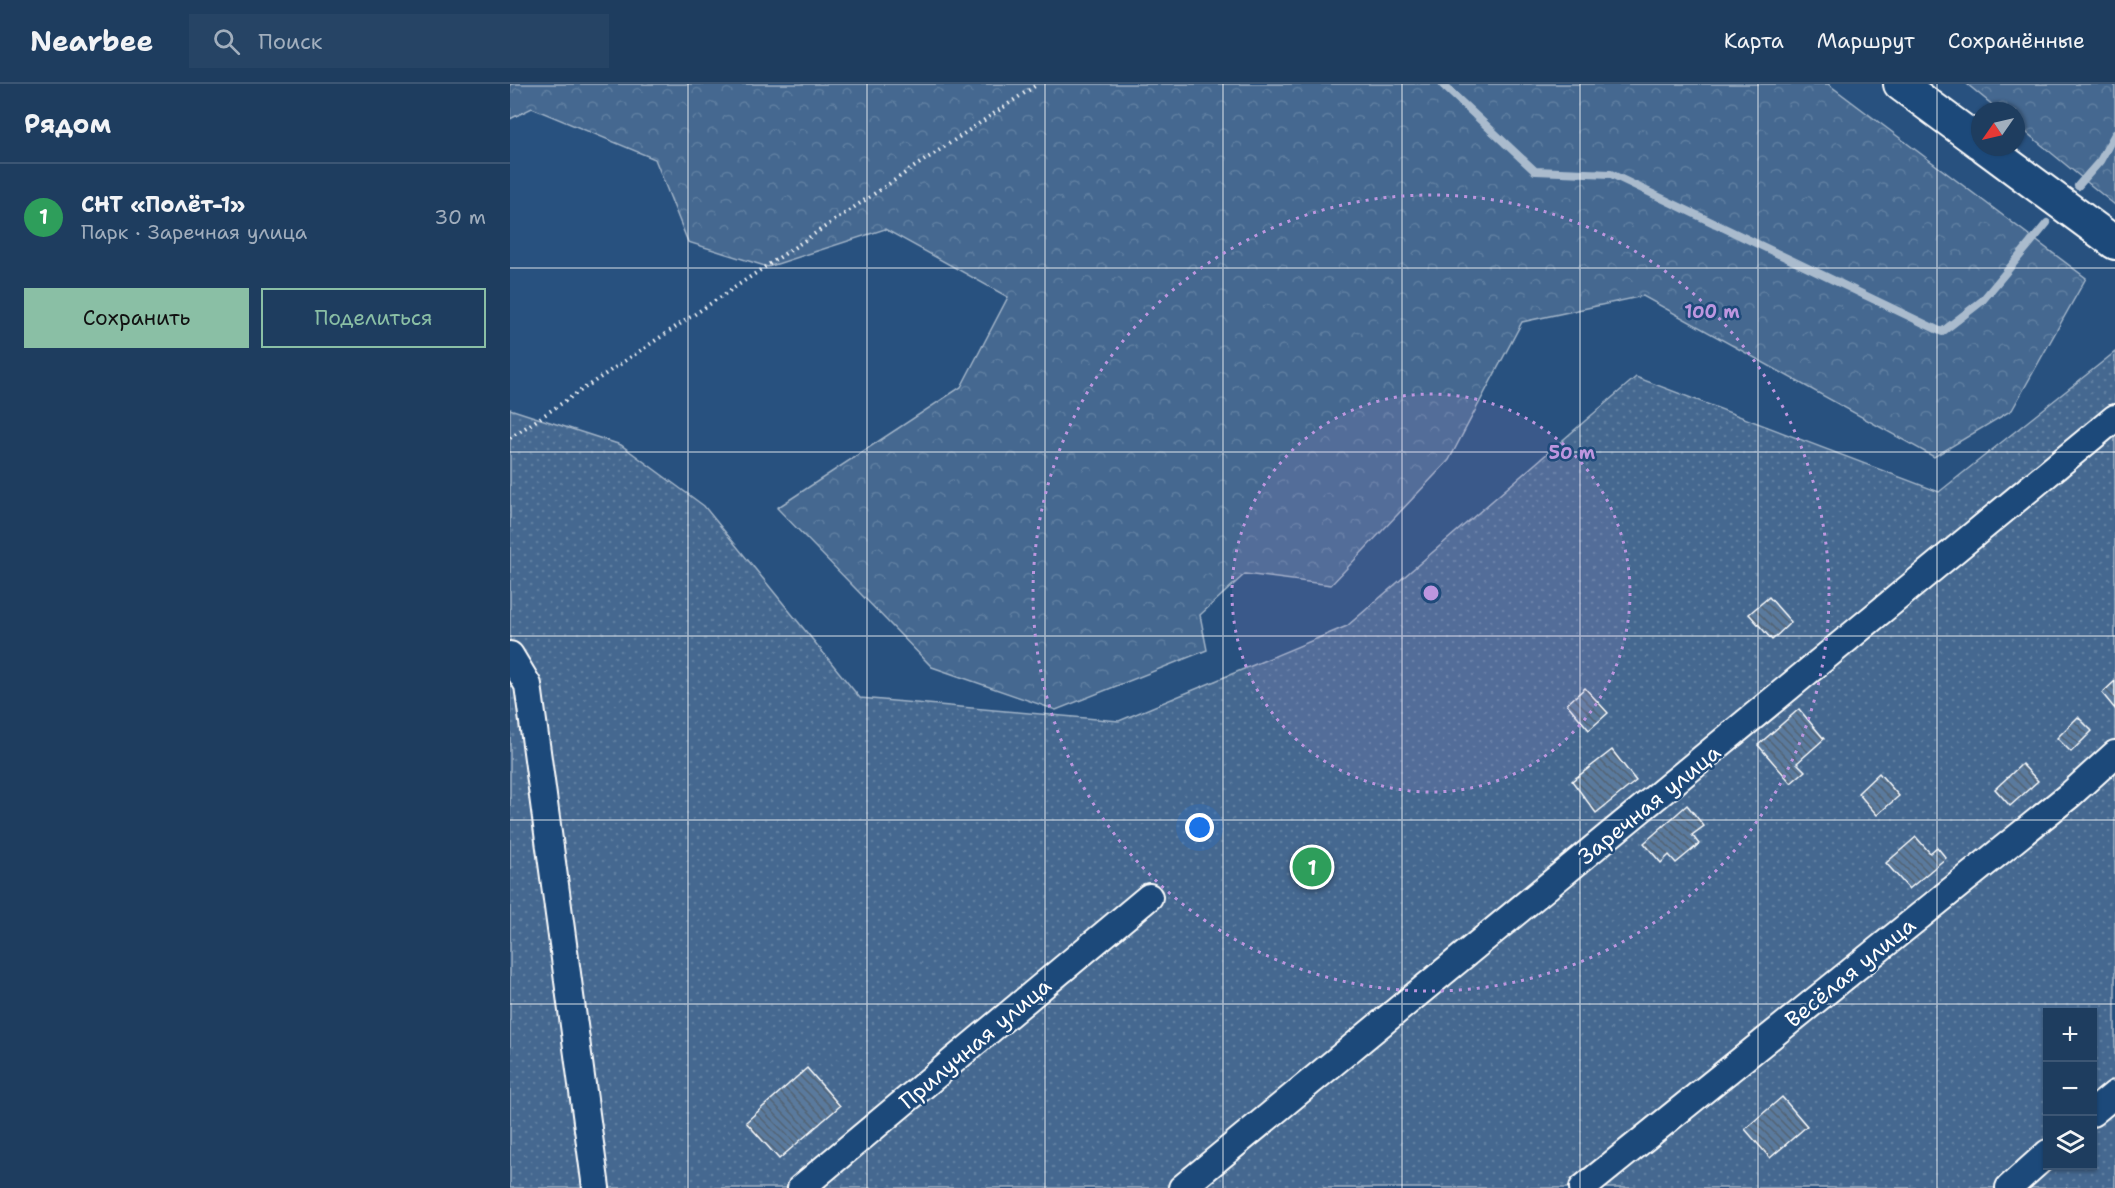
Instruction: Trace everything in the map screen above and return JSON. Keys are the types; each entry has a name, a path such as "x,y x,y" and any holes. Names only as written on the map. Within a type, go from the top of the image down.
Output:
{"street":[{"path":"1900,84 1971,136"},
{"path":"1997,156 2115,243"},
{"name":"Заречная улица","path":"1182,1188 2115,418"},
{"path":"510,655 528,685 596,1188"},
{"name":"Весёлая улица","path":"1583,1188 2062,801 2115,754"},
{"name":"Прилучная улица","path":"801,1188 1149,897"},
{"path":"2097,1109 2115,1094"},
{"path":"2009,1188 2043,1157"}],"path":[{"path":"510,438 1038,84"}],"green space":[{"path":"510,84 1828,84 2086,278 2012,410 1934,457 1643,296 1522,322 1449,460 1331,585 1245,574 1200,615 1207,650 1056,710 932,667 777,508 961,387 1008,297 885,229 768,267 688,242 655,159 532,108 510,119"},
{"path":"1967,84 2115,84 2115,205 2025,131 2025,102 1989,102"},
{"path":"2115,352 2115,1188 510,1188 510,409 621,445 704,506 860,698 1119,721 1347,626 1636,377 1939,492"}],"building":[{"path":"1769,597 1791,622 1772,640 1749,614"},
{"path":"2115,681 2115,709 2102,693"},
{"path":"1585,688 1608,713 1589,730 1567,704"},
{"path":"1799,709 1824,739 1797,763 1805,771 1791,783 1758,745"},
{"path":"2078,717 2092,731 2071,752 2057,738"},
{"path":"1612,750 1636,781 1596,813 1572,781"},
{"path":"2022,764 2038,781 2010,806 1995,789"},
{"path":"1879,773 1899,796 1877,815 1858,793"},
{"path":"1687,805 1704,826 1692,835 1699,844 1676,863 1669,855 1661,863 1644,843"},
{"path":"1916,837 1930,853 1937,847 1946,858 1909,889 1886,863"},
{"path":"807,1068 840,1106 779,1159 746,1122"},
{"path":"1782,1097 1807,1126 1770,1158 1745,1129"}],"waterway":[{"path":"1442,84 1535,171 1611,174 1942,332 1982,301 2047,223"},
{"path":"2078,186 2100,161 2115,134"}],"place":[{"name":"СНТ «Полёт-1»","path":"1312,867"}]}
